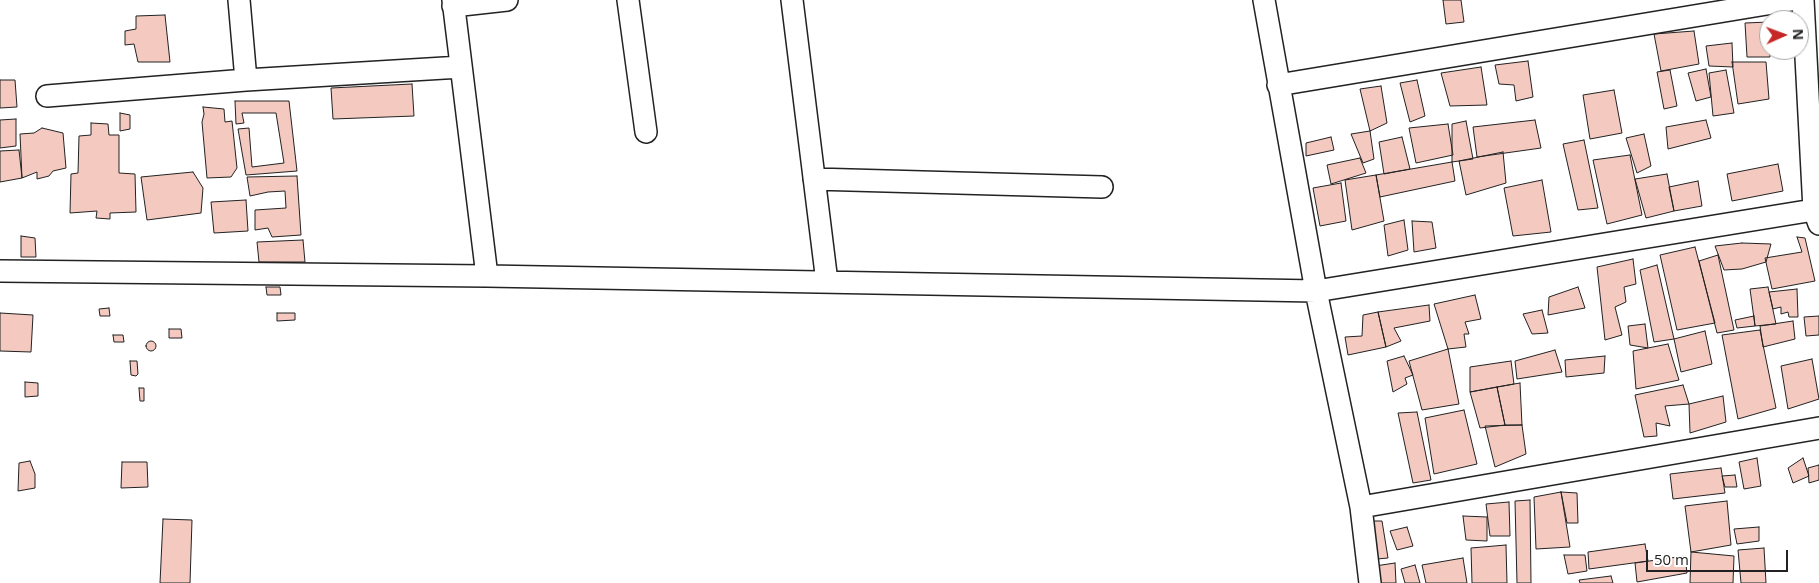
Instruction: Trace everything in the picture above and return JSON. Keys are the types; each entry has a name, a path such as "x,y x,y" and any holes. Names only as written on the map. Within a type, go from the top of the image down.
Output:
{"street":[{"path":"239,0 246,80"},
{"path":"487,276 453,3 506,0"},
{"path":"628,0 646,132"},
{"path":"792,0 827,282"},
{"path":"1264,0 1316,291 1361,507 1370,583"},
{"path":"1278,85 1791,0"},
{"path":"0,272 487,276 1316,291 1817,214 1803,0"},
{"path":"47,96 246,80 461,68"},
{"path":"814,179 1102,187"},
{"path":"1361,507 1819,428"}],"building":[{"path":"1443,0 1461,0 1464,22 1446,24"},
{"path":"165,15 170,62 138,62 134,44 125,45 125,31 136,29 136,16"},
{"path":"1759,22 1759,57 1747,57 1745,23"},
{"path":"1694,31 1699,64 1661,71 1654,34"},
{"path":"1732,43 1733,67 1709,66 1706,46"},
{"path":"1528,61 1533,97 1516,101 1514,85 1499,84 1495,65"},
{"path":"1732,62 1766,62 1769,99 1738,104"},
{"path":"1481,67 1487,105 1450,106 1441,73"},
{"path":"1706,69 1711,97 1696,101 1688,73"},
{"path":"1670,70 1677,106 1664,109 1657,72"},
{"path":"1726,70 1734,113 1713,116 1709,73"},
{"path":"0,80 15,80 17,107 0,108"},
{"path":"1417,80 1425,116 1410,122 1400,83"},
{"path":"412,84 414,116 333,119 331,88"},
{"path":"1381,86 1387,123 1370,131 1360,89"},
{"path":"1614,90 1622,133 1590,139 1583,95"},
{"path":"235,101 289,101 297,171 246,175 238,129 249,128 252,167 284,163 276,113 242,113 244,123 236,124"},
{"path":"203,107 224,109 225,122 232,121 237,168 231,177 207,178 202,122"},
{"path":"120,113 130,115 130,129 120,131"},
{"path":"16,119 16,146 0,148 0,120"},
{"path":"1535,120 1541,148 1477,157 1473,127"},
{"path":"1706,120 1711,138 1668,149 1666,127"},
{"path":"1466,121 1473,159 1452,162 1452,124"},
{"path":"91,123 108,124 109,135 119,135 119,173 135,174 136,212 110,213 110,219 96,218 97,211 70,213 71,174 78,173 79,136 91,135"},
{"path":"1448,124 1453,155 1416,163 1409,128"},
{"path":"42,128 63,133 66,168 53,171 49,176 37,179 37,172 22,178 20,134 34,133"},
{"path":"1370,131 1374,159 1363,163 1351,134"},
{"path":"1644,134 1651,166 1637,173 1626,138"},
{"path":"1331,137 1334,150 1306,156 1306,143"},
{"path":"1402,137 1410,169 1384,174 1379,142"},
{"path":"1584,140 1598,208 1578,210 1563,144"},
{"path":"19,150 22,178 0,182 0,151"},
{"path":"1503,152 1506,183 1466,195 1459,161"},
{"path":"1630,155 1642,215 1607,224 1593,160"},
{"path":"1360,158 1366,173 1331,184 1327,165"},
{"path":"1452,162 1455,181 1380,197 1376,175"},
{"path":"1778,164 1783,191 1732,201 1727,174"},
{"path":"193,172 203,188 201,213 147,220 141,177"},
{"path":"1667,174 1674,211 1646,218 1635,179"},
{"path":"1376,175 1384,221 1352,230 1345,180"},
{"path":"297,176 301,235 272,237 268,228 255,230 255,210 286,208 285,191 250,196 247,177"},
{"path":"1542,180 1551,232 1513,236 1504,188"},
{"path":"1698,181 1702,206 1674,211 1669,187"},
{"path":"1341,183 1346,221 1320,226 1313,188"},
{"path":"246,200 248,231 214,233 211,202"},
{"path":"1404,220 1408,250 1388,256 1384,225"},
{"path":"1412,221 1432,222 1436,248 1414,252"},
{"path":"21,236 35,238 36,257 21,257"},
{"path":"1797,237 1805,238 1815,281 1772,289 1765,258 1802,252"},
{"path":"303,240 305,262 259,262 257,242"},
{"path":"1742,243 1771,244 1766,262 1742,269 1724,270 1715,246"},
{"path":"1695,247 1715,323 1677,330 1660,255"},
{"path":"1718,255 1734,330 1717,333 1699,261"},
{"path":"1633,259 1636,284 1624,287 1626,302 1615,307 1622,335 1605,340 1597,267"},
{"path":"1657,265 1674,339 1654,342 1640,270"},
{"path":"266,287 280,287 281,295 267,295"},
{"path":"1578,287 1585,308 1548,315 1549,297"},
{"path":"1768,287 1776,324 1755,326 1750,289"},
{"path":"1797,289 1798,317 1789,317 1788,312 1781,314 1781,307 1773,309 1769,292"},
{"path":"1475,295 1481,319 1465,322 1469,334 1464,334 1466,347 1448,349 1434,304"},
{"path":"1429,305 1430,321 1394,328 1401,341 1386,347 1378,312"},
{"path":"109,308 110,316 100,316 99,309"},
{"path":"1542,310 1548,333 1532,334 1523,314"},
{"path":"1378,312 1386,347 1348,355 1345,337 1362,336 1363,315"},
{"path":"0,313 33,315 31,352 0,351"},
{"path":"277,313 295,313 295,320 277,321"},
{"path":"1754,316 1755,326 1737,328 1735,320"},
{"path":"1819,316 1819,335 1806,336 1804,317"},
{"path":"1793,321 1795,339 1763,347 1760,326"},
{"path":"1645,324 1648,348 1630,345 1628,326"},
{"path":"169,329 181,329 182,338 169,338"},
{"path":"1760,330 1776,408 1738,419 1722,335"},
{"path":"1705,331 1712,364 1681,372 1674,339"},
{"path":"113,335 123,335 124,342 114,342"},
{"path":"149,341 153,341 156,346 155,350 149,351 146,348 146,344"},
{"path":"1668,344 1679,380 1636,389 1633,351"},
{"path":"1448,349 1459,404 1422,410 1409,361"},
{"path":"1555,350 1562,372 1517,379 1515,361"},
{"path":"1404,356 1413,375 1405,378 1407,384 1393,392 1387,361"},
{"path":"1605,356 1604,373 1566,377 1565,360"},
{"path":"1812,359 1819,399 1788,409 1781,366"},
{"path":"130,361 137,361 138,374 136,376 131,375"},
{"path":"1511,361 1514,384 1470,392 1470,367"},
{"path":"25,382 38,383 38,396 25,397"},
{"path":"1520,383 1522,425 1505,425 1497,387"},
{"path":"1683,385 1689,404 1665,406 1670,426 1656,423 1657,436 1644,437 1635,395"},
{"path":"1497,387 1505,425 1480,428 1470,392"},
{"path":"139,388 144,388 144,401 140,401"},
{"path":"1723,396 1726,422 1690,433 1689,404"},
{"path":"1464,410 1477,464 1434,474 1425,418"},
{"path":"1417,412 1431,480 1413,483 1398,413"},
{"path":"1522,425 1526,454 1495,467 1485,426"},
{"path":"1757,458 1761,486 1744,489 1739,462"},
{"path":"1803,458 1809,476 1793,483 1788,468"},
{"path":"30,461 35,474 35,488 18,491 19,463"},
{"path":"122,462 147,462 148,487 121,488"},
{"path":"1819,465 1819,480 1809,483 1808,468"},
{"path":"1721,468 1725,493 1673,499 1670,474"},
{"path":"1735,475 1737,487 1725,487 1722,476"},
{"path":"1561,492 1577,493 1578,523 1567,523"},
{"path":"1561,492 1570,547 1536,549 1534,497"},
{"path":"1530,500 1531,583 1517,583 1515,501"},
{"path":"1727,501 1731,545 1691,552 1685,506"},
{"path":"1509,502 1510,536 1490,536 1486,504"},
{"path":"1463,516 1487,517 1487,541 1466,540"},
{"path":"163,519 192,520 190,583 160,583"},
{"path":"1372,521 1382,521 1388,558 1377,559"},
{"path":"1407,527 1413,546 1397,550 1390,531"},
{"path":"1759,527 1759,541 1737,544 1734,529"},
{"path":"1645,544 1648,561 1589,569 1588,552"},
{"path":"1506,545 1507,583 1472,583 1471,548"},
{"path":"1764,548 1766,583 1741,583 1738,550"},
{"path":"1691,552 1734,556 1733,583 1690,583"},
{"path":"1564,555 1585,555 1587,571 1568,574"},
{"path":"1685,556 1687,573 1637,582 1635,563"},
{"path":"1463,558 1467,583 1426,583 1422,565"},
{"path":"1395,563 1396,583 1378,583 1375,566"},
{"path":"1415,565 1420,583 1405,583 1401,569"},
{"path":"1611,576 1613,583 1580,583 1579,580"}]}
